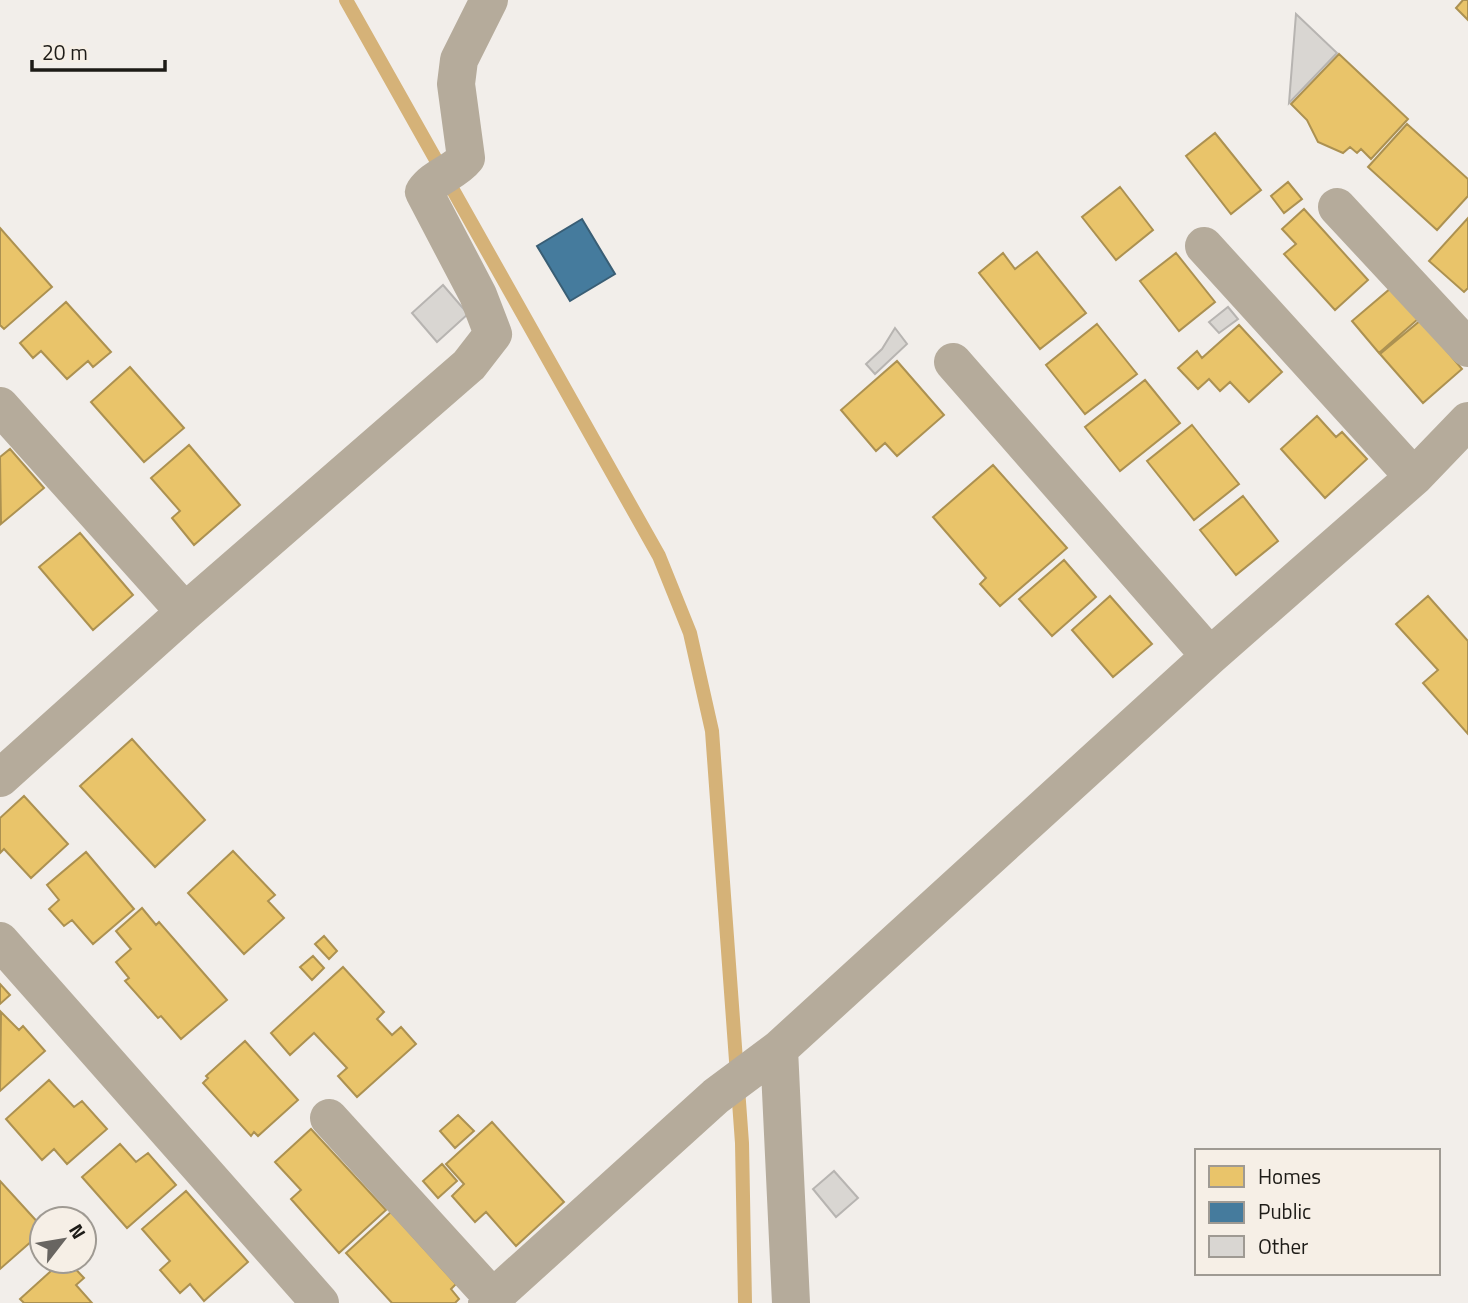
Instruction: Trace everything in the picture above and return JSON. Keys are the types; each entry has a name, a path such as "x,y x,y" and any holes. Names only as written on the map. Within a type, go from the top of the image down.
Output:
{"street":[{"path":"0,778 185,612 469,365 493,334 478,295 424,192 466,158 456,84 459,60 489,0"},
{"path":"1337,207 1468,348"},
{"path":"1204,246 1414,477"},
{"path":"953,362 1210,656"},
{"path":"0,406 185,612"},
{"path":"329,1118 490,1301 716,1096 779,1049 1210,656 1414,477 1468,421"},
{"path":"0,941 320,1303"},
{"path":"779,1049 791,1303"}],"building: Homes":[{"path":"1463,0 1468,0 1468,20 1456,8"},
{"path":"1339,54 1408,119 1371,159 1361,149 1357,153 1350,147 1343,153 1318,142 1307,120 1291,104"},
{"path":"1407,124 1468,179 1468,196 1437,230 1368,167"},
{"path":"1215,133 1261,190 1231,214 1186,156"},
{"path":"1288,182 1302,199 1284,213 1271,196"},
{"path":"1120,187 1153,230 1116,260 1082,217"},
{"path":"1304,209 1368,280 1335,310 1284,254 1296,244 1282,229"},
{"path":"1468,218 1468,288 1464,292 1429,261"},
{"path":"0,228 52,287 4,329 0,325"},
{"path":"1037,252 1086,313 1040,349 979,273 1003,253 1015,269"},
{"path":"1176,253 1215,302 1179,331 1140,281"},
{"path":"1391,288 1418,319 1379,353 1352,321"},
{"path":"66,302 111,352 93,367 88,361 67,379 41,351 33,358 20,343"},
{"path":"1421,320 1462,369 1423,403 1380,354"},
{"path":"1097,324 1137,374 1085,414 1046,365"},
{"path":"1239,325 1282,372 1249,402 1230,382 1220,391 1209,379 1198,389 1178,368 1197,351 1202,358"},
{"path":"897,361 944,415 897,456 885,443 876,451 841,410"},
{"path":"130,367 184,428 144,462 91,402"},
{"path":"1145,380 1180,423 1120,471 1085,427"},
{"path":"1317,416 1336,437 1342,432 1367,459 1325,498 1281,449"},
{"path":"1192,425 1239,484 1194,520 1147,461"},
{"path":"189,445 240,505 194,545 172,518 180,511 151,478"},
{"path":"10,449 44,488 1,524 0,457"},
{"path":"993,465 1067,548 1000,606 980,584 986,578 933,517"},
{"path":"1243,496 1278,541 1236,575 1200,530"},
{"path":"80,533 133,595 93,630 39,567"},
{"path":"1064,560 1096,597 1052,636 1019,599"},
{"path":"1110,596 1152,644 1113,677 1072,630"},
{"path":"1428,596 1468,641 1468,734 1423,683 1438,670 1396,624"},
{"path":"132,739 205,820 155,867 80,786"},
{"path":"24,796 68,844 31,878 4,849 0,853 0,818"},
{"path":"233,851 275,895 268,901 284,918 244,954 188,893"},
{"path":"86,852 134,909 93,944 72,920 64,926 49,909 59,900 47,885"},
{"path":"142,908 156,925 159,922 227,1000 181,1039 125,981 129,978 116,962 131,949 116,931"},
{"path":"324,936 337,951 329,959 315,944"},
{"path":"313,956 324,968 312,980 300,967"},
{"path":"343,967 384,1012 377,1019 392,1035 401,1027 416,1044 357,1097 338,1076 347,1068 314,1033 290,1055 271,1033"},
{"path":"0,984 10,995 0,1004"},
{"path":"1,1012 19,1030 23,1026 45,1051 0,1091"},
{"path":"245,1041 298,1100 258,1136 254,1132 251,1136 203,1083 208,1078 206,1076"},
{"path":"49,1080 74,1107 82,1101 107,1129 67,1164 54,1149 42,1160 6,1119"},
{"path":"458,1115 474,1131 455,1148 440,1131"},
{"path":"492,1122 564,1202 516,1246 486,1212 475,1222 452,1196 464,1184 446,1164"},
{"path":"311,1129 386,1210 339,1253 291,1199 301,1190 275,1162"},
{"path":"120,1144 136,1162 148,1153 176,1185 127,1228 82,1177"},
{"path":"442,1164 457,1181 438,1198 423,1181"},
{"path":"0,1181 28,1212 28,1244 0,1269"},
{"path":"186,1191 248,1262 204,1301 190,1284 180,1293 160,1270 170,1261 142,1229"},
{"path":"391,1212 456,1284 451,1289 459,1299 455,1303 392,1303 346,1253"},
{"path":"47,1275 81,1275 84,1278 76,1285 92,1303 24,1303 20,1299"}],"building: Public":[{"path":"582,219 615,274 570,301 537,246"}],"building: Other":[{"path":"1296,14 1337,53 1289,103"},
{"path":"443,285 468,314 437,342 412,313"},
{"path":"1228,307 1238,319 1219,333 1209,322"},
{"path":"895,328 907,344 875,374 866,364 882,349"},
{"path":"834,1171 858,1198 836,1217 813,1189"}],"waterway":[{"path":"346,0 659,556 690,633 712,731 742,1143 745,1303"}]}
